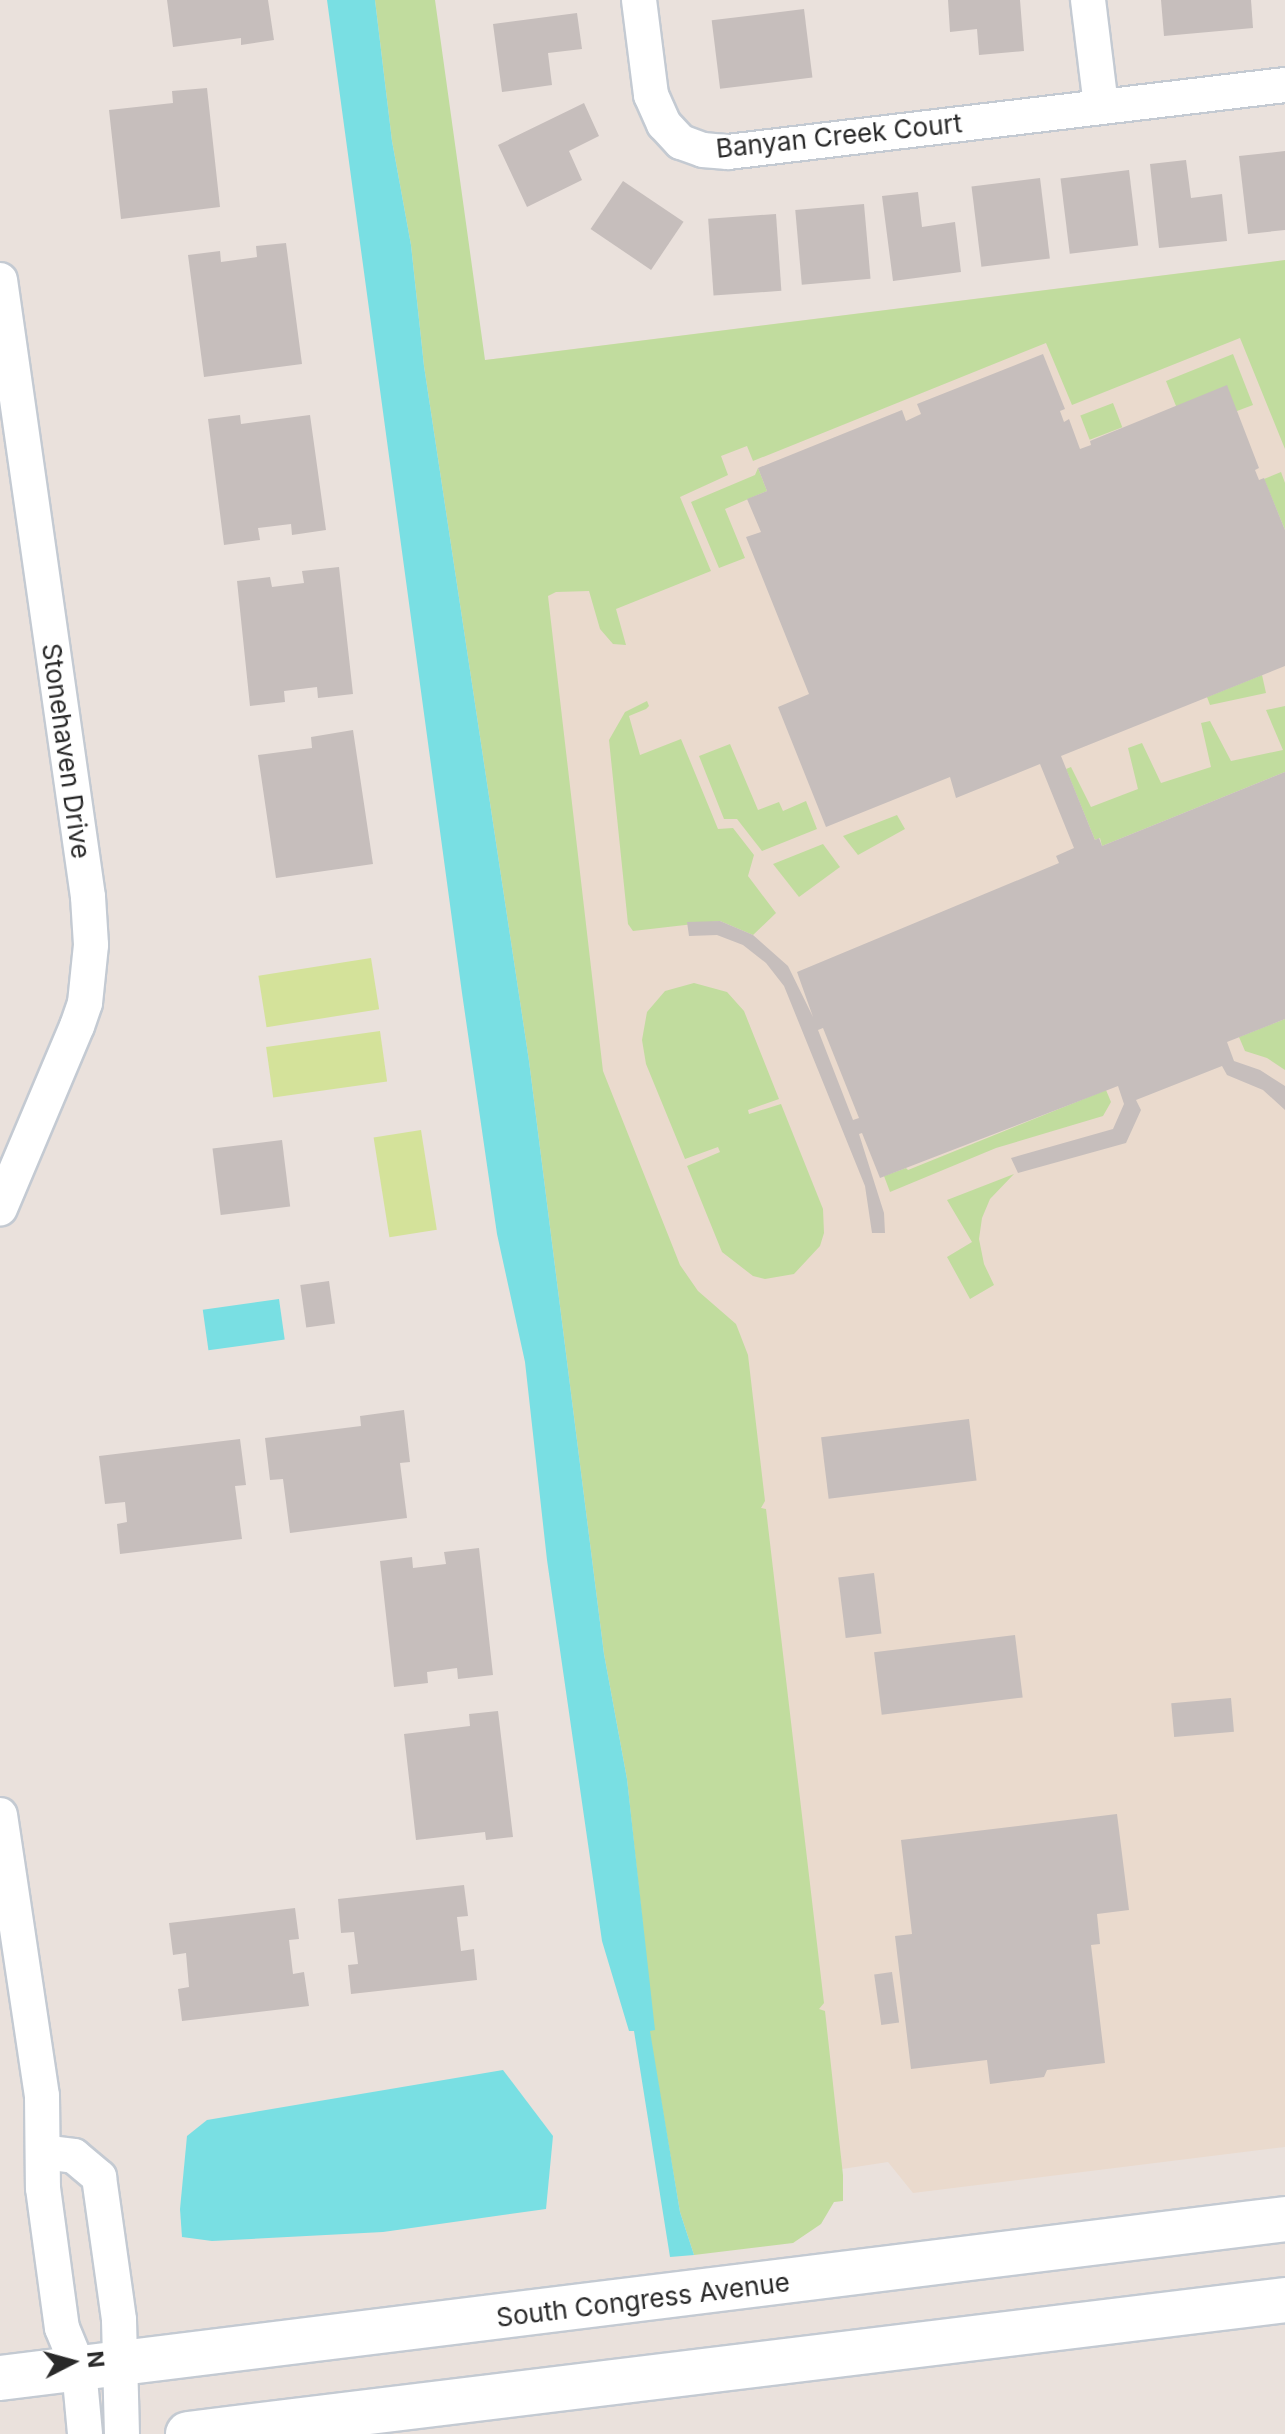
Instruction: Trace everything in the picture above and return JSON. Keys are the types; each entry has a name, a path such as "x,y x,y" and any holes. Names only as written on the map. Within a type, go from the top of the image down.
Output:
{"main road":[{"name":"South Congress Avenue","path":"0,2378 1285,2219"},
{"path":"188,2434 1285,2300"}],"street":[{"name":"Banyan Creek Court","path":"639,0 651,95 664,124 681,142 703,150 728,152 1285,85"},
{"path":"1088,0 1101,106"},
{"name":"Stonehaven Drive","path":"0,280 88,897 91,945 85,1003 0,1208"},
{"path":"0,1815 42,2096 43,2188 62,2328 98,2366 122,2434"},
{"path":"43,2152 74,2156 99,2177 119,2320 98,2366 85,2434"}],"shaded area":[{"path":"1285,260 1285,2147 913,2193 888,2162 738,2185 485,360"}],"green space":[{"path":"375,0 435,0 485,360 1285,260 1285,449 1240,338 1072,405 1046,343 753,461 747,446 721,456 728,475 680,497 711,571 616,609 626,645 613,644 600,629 589,591 556,592 548,596 603,1071 680,1265 698,1291 736,1324 748,1355 765,1501 761,1508 766,1509 824,2003 819,2009 825,2011 843,2175 843,2201 834,2202 821,2224 793,2243 694,2255 680,2212 649,2030 654,2030 627,1779 604,1654 529,1061 424,366 411,245 392,141"},
{"path":"1233,354 1253,405 1237,411 1176,406 1166,381"},
{"path":"1113,403 1122,427 1090,440 1080,416"},
{"path":"758,468 767,491 725,509 745,558 719,568 691,502 755,475"},
{"path":"1281,472 1285,483 1285,530 1264,479"},
{"path":"1262,675 1266,693 1210,705 1207,697"},
{"path":"647,701 649,706 646,709 629,716 640,755 681,739 718,829 733,828 754,855 748,876 776,913 753,935 720,921 633,931 628,924 609,740 625,712"},
{"path":"1285,706 1285,772 1102,846 1100,838 1095,840 1066,769 1071,767 1091,807 1138,789 1128,748 1142,743 1161,783 1211,767 1201,723 1210,721 1231,761 1283,750 1266,710"},
{"path":"730,744 758,810 779,802 783,811 806,801 817,829 762,851 737,819 724,819 699,756"},
{"path":"897,815 905,829 858,855 843,836"},
{"path":"823,844 840,867 799,897 773,864"},
{"path":"371,958 379,1009 267,1027 258,976"},
{"path":"694,983 727,992 744,1011 779,1099 748,1110 749,1114 781,1104 823,1209 824,1233 820,1246 794,1274 765,1279 753,1276 722,1252 687,1166 720,1152 718,1147 685,1159 646,1064 642,1040 647,1012 665,991"},
{"path":"1285,1019 1285,1070 1267,1058 1245,1051 1239,1037"},
{"path":"380,1031 387,1082 273,1098 266,1047"},
{"path":"1106,1090 1111,1102 1103,1116 996,1148 890,1192 884,1176 906,1168 908,1170"},
{"path":"421,1130 437,1230 389,1237 374,1138"},
{"path":"1014,1174 990,1199 982,1218 979,1239 984,1264 994,1285 970,1299 947,1257 972,1242 947,1200"}],"water":[{"path":"327,0 375,0 392,141 411,245 424,366 529,1061 604,1654 627,1779 655,2030 650,2031 680,2212 694,2255 670,2257 634,2031 629,2031 602,1941 547,1560 525,1362 497,1234 462,993"},
{"path":"279,1299 285,1340 208,1350 203,1310"},
{"path":"503,2070 553,2136 546,2209 383,2232 212,2241 182,2237 180,2209 187,2136 207,2120"}],"building":[{"path":"167,0 268,0 274,40 241,45 241,38 173,47"},
{"path":"948,0 1020,0 1024,51 979,55 977,29 950,32"},
{"path":"1161,0 1251,0 1253,28 1164,36"},
{"path":"804,9 812,77 720,89 712,20"},
{"path":"577,13 582,49 548,53 552,85 502,92 493,24"},
{"path":"207,88 220,207 121,219 109,110 173,103 172,91"},
{"path":"584,103 599,136 569,151 582,180 527,207 498,145"},
{"path":"1285,151 1285,230 1248,234 1239,156"},
{"path":"1186,160 1191,198 1222,194 1227,241 1159,248 1150,164"},
{"path":"1129,170 1138,245 1070,254 1061,178"},
{"path":"1040,178 1050,258 981,267 972,186"},
{"path":"623,181 684,222 651,270 591,229"},
{"path":"918,192 922,227 955,222 961,272 893,281 882,196"},
{"path":"864,204 871,279 802,285 795,210"},
{"path":"776,214 781,291 714,296 708,219"},
{"path":"286,243 302,364 204,377 188,255 220,251 221,262 257,257 256,246"},
{"path":"1043,354 1065,409 1060,411 1064,422 1069,419 1080,449 1091,445 1090,441 1227,385 1259,468 1255,470 1259,480 1264,478 1285,530 1285,666 1061,756 1095,840 1099,838 1102,846 1285,772 1285,1019 1227,1042 1234,1061 1260,1070 1285,1086 1285,1110 1263,1090 1227,1075 1222,1066 1136,1100 1141,1110 1126,1143 1018,1173 1011,1158 1113,1129 1124,1104 1118,1086 880,1178 862,1133 859,1134 884,1213 885,1233 872,1233 865,1186 784,986 766,963 743,945 717,935 689,936 687,922 720,921 753,935 788,966 813,1017 797,972 1059,863 1056,856 1074,848 1040,764 956,798 950,777 826,827 778,707 809,694 746,537 761,532 747,499 767,491 758,468 902,410 906,421 921,414 917,404","holes":["823,1028 859,1118 853,1120 818,1030"]},
{"path":"240,415 241,424 310,415 326,530 292,535 291,524 258,528 260,540 224,545 208,419"},
{"path":"339,567 353,694 318,698 317,687 284,691 285,702 250,706 237,581 270,577 272,587 304,583 302,571"},
{"path":"353,730 373,864 276,878 258,755 312,748 311,737"},
{"path":"282,1140 290,1207 221,1215 213,1149"},
{"path":"329,1281 335,1324 306,1328 300,1285"},
{"path":"404,1410 410,1462 400,1463 407,1518 290,1533 283,1479 270,1480 265,1438 361,1426 360,1416"},
{"path":"969,1419 977,1481 829,1499 821,1437"},
{"path":"240,1439 246,1485 235,1486 242,1539 120,1554 117,1524 127,1522 125,1502 105,1504 99,1456"},
{"path":"479,1548 493,1675 458,1679 457,1668 427,1672 428,1683 394,1687 380,1561 412,1557 413,1568 446,1564 444,1552"},
{"path":"874,1573 881,1634 846,1638 838,1577"},
{"path":"1015,1635 1023,1698 882,1715 874,1652"},
{"path":"1231,1698 1234,1732 1174,1737 1171,1703"},
{"path":"498,1711 513,1837 486,1840 485,1832 416,1840 404,1734 470,1726 469,1714"},
{"path":"1117,1814 1129,1910 1097,1914 1100,1944 1091,1945 1105,2063 1047,2070 1044,2077 990,2084 987,2060 911,2069 895,1936 912,1934 901,1840"},
{"path":"464,1885 468,1916 457,1917 461,1951 474,1949 477,1980 351,1994 348,1965 358,1964 354,1932 341,1933 338,1899"},
{"path":"295,1908 299,1939 289,1940 293,1974 304,1972 309,2006 182,2021 178,1989 189,1987 186,1953 173,1955 169,1923"},
{"path":"892,1972 899,2023 881,2025 874,1975"}]}
